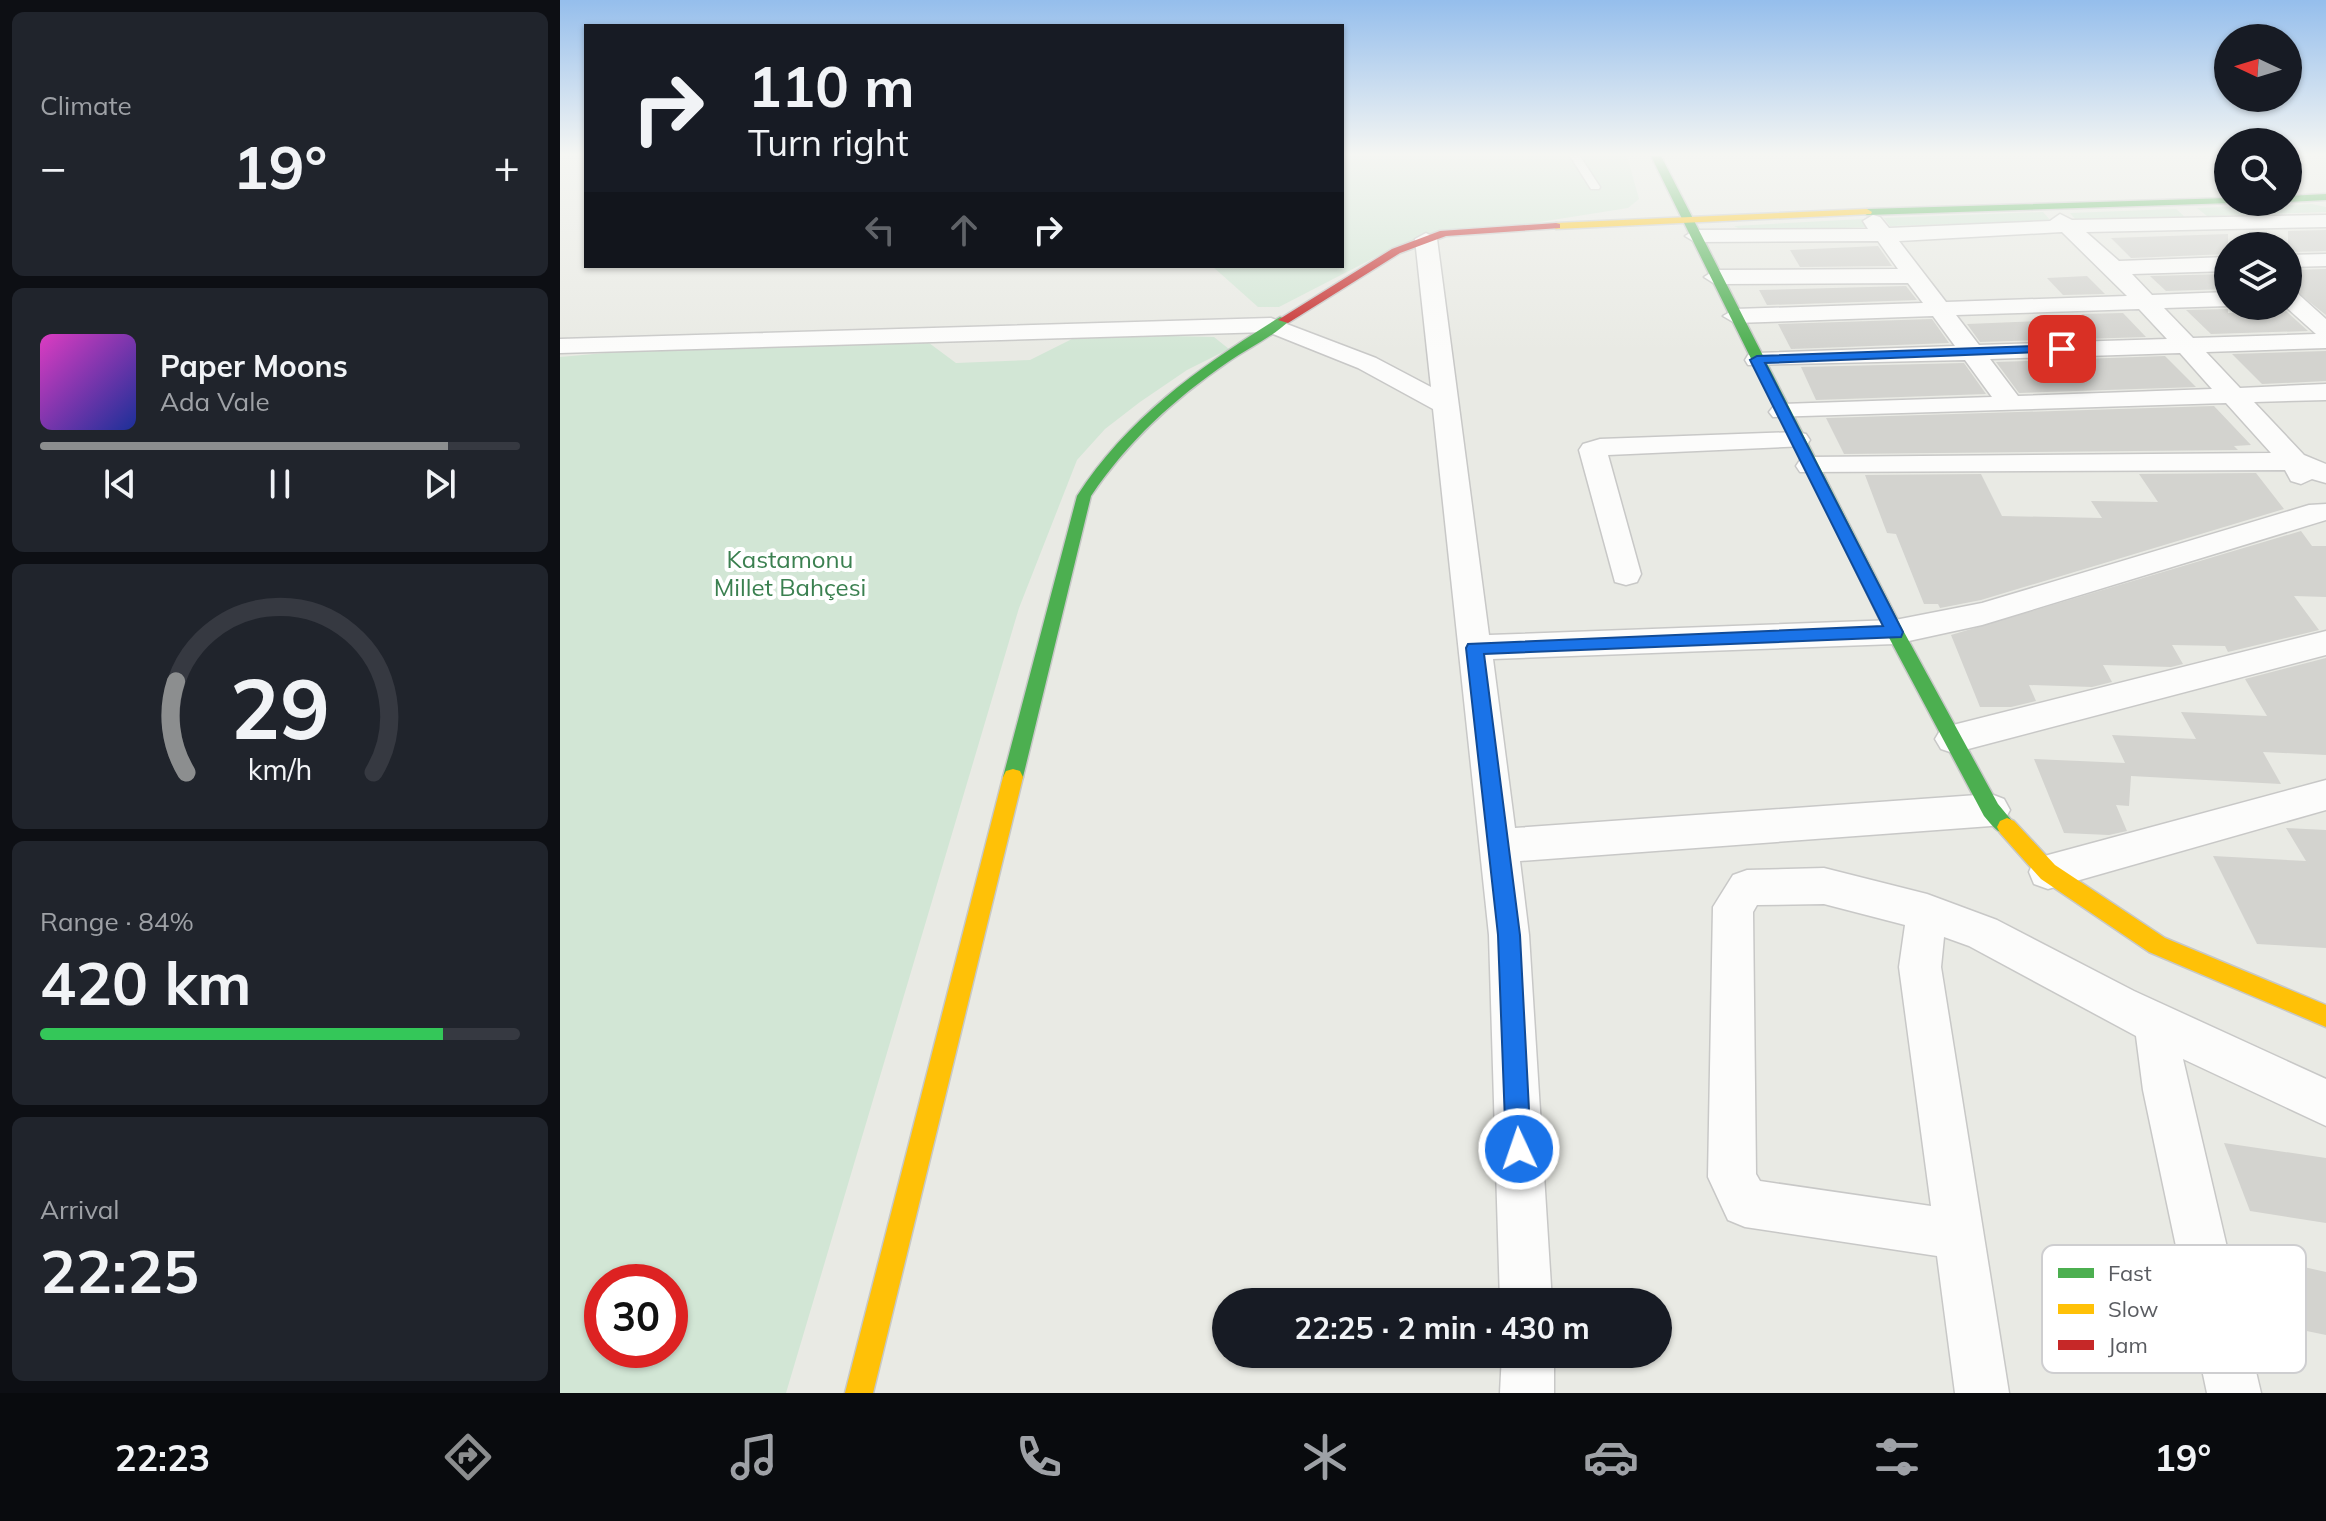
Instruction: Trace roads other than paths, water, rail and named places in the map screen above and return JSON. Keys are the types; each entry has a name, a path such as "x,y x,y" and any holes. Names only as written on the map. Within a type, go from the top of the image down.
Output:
{"street":[{"path":"1688,221 1895,632 1991,810 2048,872 2157,945 2326,1016"},
{"path":"859,1393 1084,496 1109,457 1154,412 1271,325 1396,251 1426,239 1464,230 1690,226 1753,221"},
{"path":"1874,221 2010,403"},
{"path":"1690,226 1884,235 2018,221"},
{"path":"1474,648 1895,632 1982,614 2322,516 2294,461 2183,346 2114,268 2061,221"},
{"path":"2132,221 2207,225 2326,221"},
{"path":"2202,221 2215,232"},
{"path":"1426,239 1509,935 1525,1288"},
{"path":"2302,261 2326,260"},
{"path":"2114,268 2214,264"},
{"path":"1715,277 1915,276"},
{"path":"2302,297 2326,297"},
{"path":"1735,316 2214,300"},
{"path":"2302,310 2326,331"},
{"path":"560,346 1271,325 1367,363 1446,405"},
{"path":"1757,360 2326,341"},
{"path":"1782,412 2326,392"},
{"path":"1626,574 1593,450 1600,447 1797,440"},
{"path":"1810,466 2294,461 2326,474"},
{"path":"1953,739 2326,643"},
{"path":"2048,872 2326,795"},
{"path":"1498,846 1991,810"},
{"path":"1959,1235 1745,1203 1732,1177 1733,907 1747,888 1824,886 1927,912 1983,933 2156,1024 2326,1103"},
{"path":"1927,912 1920,967 1982,1393"},
{"path":"2156,1024 2166,1090 2201,1245"},
{"path":"1527,1393 1528,1368"},
{"path":"2230,1373 2234,1393"}],"park label":[{"name":"Kastamonu Millet Bahçesi","path":"790,573"}]}
